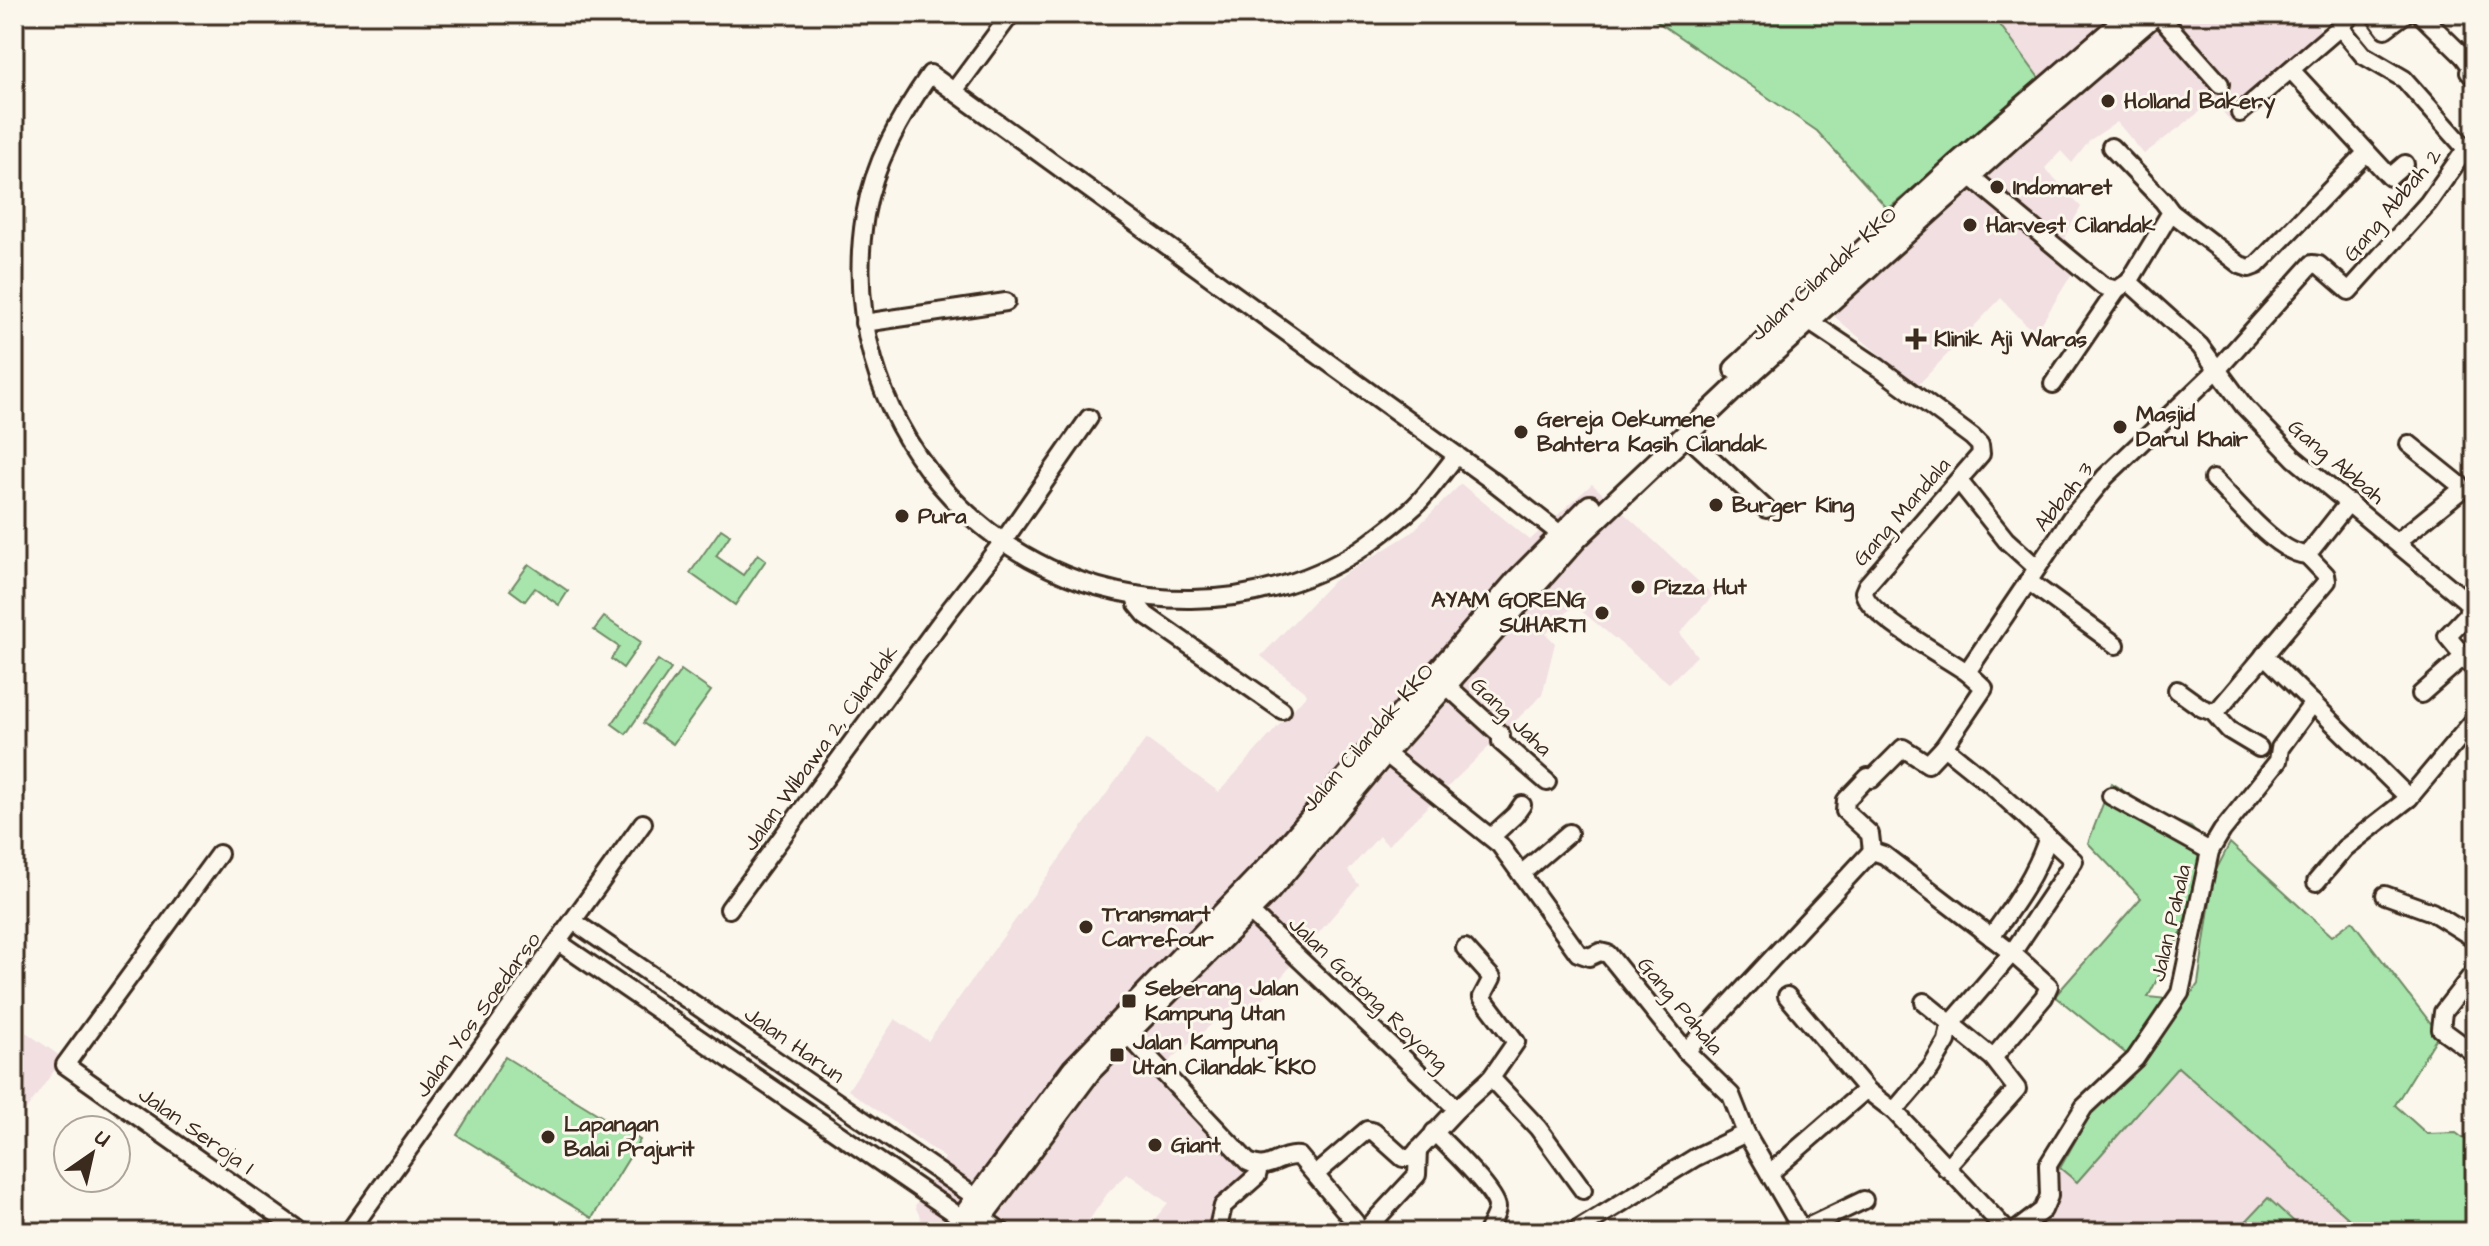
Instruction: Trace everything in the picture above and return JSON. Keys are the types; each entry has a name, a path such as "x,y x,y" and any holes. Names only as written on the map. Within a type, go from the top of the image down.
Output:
{"street":[{"path":"954,91 1011,14"},
{"name":"Jalan Cilandak KKO","path":"972,1219 1073,1069 1280,854 1368,749 1566,539 2131,14"},
{"path":"2156,14 2220,84"},
{"name":"Jalan Cilandak KKO","path":"1963,170 2156,14"},
{"path":"2240,113 2352,14"},
{"path":"2374,14 2385,29 2405,14"},
{"path":"2420,14 2469,58 2469,72 2475,78"},
{"path":"2340,27 2363,55 2404,79 2471,154"},
{"path":"2291,70 2390,177 2405,164"},
{"path":"1457,455 1416,505 1365,546 1309,576 1248,594 1210,599 1135,595 1076,580 1038,564 1002,543 952,500 911,447 881,387 864,323 860,268 866,214 879,164 901,117 930,74 1457,455 1566,539"},
{"path":"2111,147 2171,212 2240,265 2249,268 2257,265 2366,153"},
{"name":"Gang Abbah 2","path":"2218,369 2312,264 2319,265 2349,291 2471,154"},
{"name":"Gang Abbah","path":"1963,170 2103,286 2123,286 2200,346 2262,427 2294,458 2469,605 2467,615 2447,636 2463,657"},
{"path":"2053,384 2171,212"},
{"name":"Jalan Cilandak KKO","path":"972,1219 1086,1076 1293,864 1566,539 1810,322 1853,271"},
{"path":"864,323 1006,302"},
{"name":"Gang Mandala","path":"1810,322 1879,368 1980,445 1981,454 1864,592 1864,598 1870,605 1919,642 1967,672"},
{"name":"Abbah 3","path":"1967,672 2071,518 2105,477 2218,369"},
{"name":"Jalan Wibawa 2, Cilandak","path":"729,909 1002,543 1089,418"},
{"path":"1685,434 1766,509"},
{"path":"2397,542 2461,490 2460,485 2409,444"},
{"path":"2213,479 2283,548 2307,555 2326,575 2327,581 2219,709 2213,712"},
{"path":"1959,481 2032,574 2116,645"},
{"path":"2307,555 2349,502"},
{"path":"1135,595 1137,604 1146,615 1282,710"},
{"path":"2264,655 2409,798"},
{"path":"2421,694 2463,657 2475,670"},
{"path":"1686,1051 1872,851 1870,834 1845,811 1846,800 1903,748 1928,764 1944,747 1984,688 1967,672"},
{"name":"Gang Jaha","path":"1445,684 1501,735 1501,742 1547,782"},
{"path":"2177,690 2213,712 2229,730 2259,748"},
{"path":"2111,796 2210,851 2222,831 2278,761 2280,748 2313,703"},
{"path":"2316,882 2345,848 2409,798 2475,719"},
{"path":"1894,1111 1931,1068 1947,1041 1950,1025 2012,953 2074,861 1990,784 1944,747"},
{"name":"Gang Pahala","path":"1385,753 1500,845 1578,953 1589,957 1600,952 1608,954 1686,1051 1731,1095 1746,1133 1801,1231"},
{"path":"1491,837 1522,805"},
{"name":"Jalan Yos Soedarso","path":"349,1232 643,823"},
{"path":"1521,874 1569,833"},
{"path":"1991,937 2033,874 2048,837"},
{"path":"1872,851 1884,855 2045,982 2049,989 1993,1058"},
{"name":"Jalan Pahala","path":"2011,1232 2043,1210 2049,1196 2048,1165 2084,1107 2135,1059 2180,993 2210,851"},
{"name":"Jalan Seroja I","path":"219,854 65,1065 301,1232"},
{"path":"2385,895 2432,912 2475,939"},
{"name":"Jalan Gotong Royong","path":"1249,911 1457,1109"},
{"name":"Jalan Harun","path":"573,921 972,1219"},
{"path":"558,942 972,1219 1002,1232"},
{"path":"1316,1174 1367,1130 1374,1132 1408,1160 1491,1078 1516,1042 1482,997 1492,978 1465,948"},
{"path":"2475,971 2443,1012 2441,1029 2475,1054"},
{"path":"1787,996 1868,1091 1894,1111 2011,1232"},
{"path":"1924,1002 1993,1058 2017,1089 1946,1168"},
{"path":"1126,1033 1248,1162 1259,1167 1288,1155 1299,1156 1355,1222 1357,1232"},
{"path":"1491,1078 1538,1128 1583,1190"},
{"path":"1770,1173 1868,1091"},
{"path":"1434,1132 1495,1200 1497,1209 1487,1232"},
{"path":"1574,1232 1696,1157 1746,1133"},
{"path":"1364,1232 1417,1175 1418,1150"},
{"path":"1217,1232 1223,1206 1257,1176 1259,1167"},
{"path":"1801,1231 1864,1200"}],"shaded area":[{"path":"1992,14 2308,14 2330,42 2232,123 2214,101 2144,154 2117,122 2090,140 2072,163 2061,151 2045,168 2081,207 2064,238 2081,259 2035,334 2001,298 1917,386 1804,291 1888,209 2041,82"},
{"path":"1461,484 1530,540 1592,484 1713,595 1680,633 1697,656 1669,683 1574,605 1546,634 1555,643 1542,695 1388,845 1379,836 1348,871 1359,885 1252,1012 1237,1002 1166,1064 1260,1168 1205,1229 1193,1221 1184,1232 1144,1232 1168,1203 1127,1173 1107,1194 1081,1232 927,1232 915,1206 945,1158 848,1090 895,1019 928,1041 1146,739 1219,792 1307,694 1261,656 1332,582 1411,533"},
{"path":"14,1024 63,1058 14,1127"},
{"path":"2178,1067 2364,1232 2009,1232 2042,1203 2060,1168 2077,1181"}],"green space":[{"path":"1646,14 1992,14 2042,82 1888,209 1817,131"},
{"path":"721,529 730,535 716,556 743,575 758,554 766,560 735,605 690,573"},
{"path":"529,564 568,591 559,605 535,588 525,601 510,590"},
{"path":"604,617 641,642 623,668 611,659 619,647 594,630"},
{"path":"658,660 671,669 626,734 612,724"},
{"path":"681,670 711,691 673,744 643,723"},
{"path":"2111,783 2167,818 2191,827 2205,843 2184,927 2148,997 2186,1001 2198,984 2214,874 2230,843 2332,936 2352,921 2439,1034 2395,1105 2427,1134 2456,1133 2475,1147 2475,1232 2364,1232 2178,1067 2077,1182 2060,1168 2096,1104 2140,1065 2055,996 2141,898 2088,843"},
{"name":"Lapangan Balai Prajurit","path":"505,1057 640,1140 592,1218 457,1135"},
{"path":"2268,1198 2302,1229 2299,1232 2236,1232"}],"place":[{"name":"Holland Bakery","path":"2108,101"},
{"name":"Indomaret","path":"1997,187"},
{"name":"Harvest Cilandak","path":"1970,225"},
{"name":"Klinik Aji Waras","path":"1916,339"},
{"name":"Masjid Darul Khair","path":"2120,427"},
{"name":"Gereja Oekumene Bahtera Kasih Cilandak","path":"1521,432"},
{"name":"Burger King","path":"1716,505"},
{"name":"Pura","path":"902,516"},
{"name":"Pizza Hut","path":"1638,587"},
{"name":"AYAM GORENG SUHARTI","path":"1602,613"},
{"name":"Transmart Carrefour","path":"1086,927"},
{"name":"Seberang Jalan Kampung Utan","path":"1129,1001"},
{"name":"Jalan Kampung Utan Cilandak KKO","path":"1117,1055"},
{"name":"Lapangan Balai Prajurit","path":"548,1137"},
{"name":"Giant","path":"1155,1145"}]}
